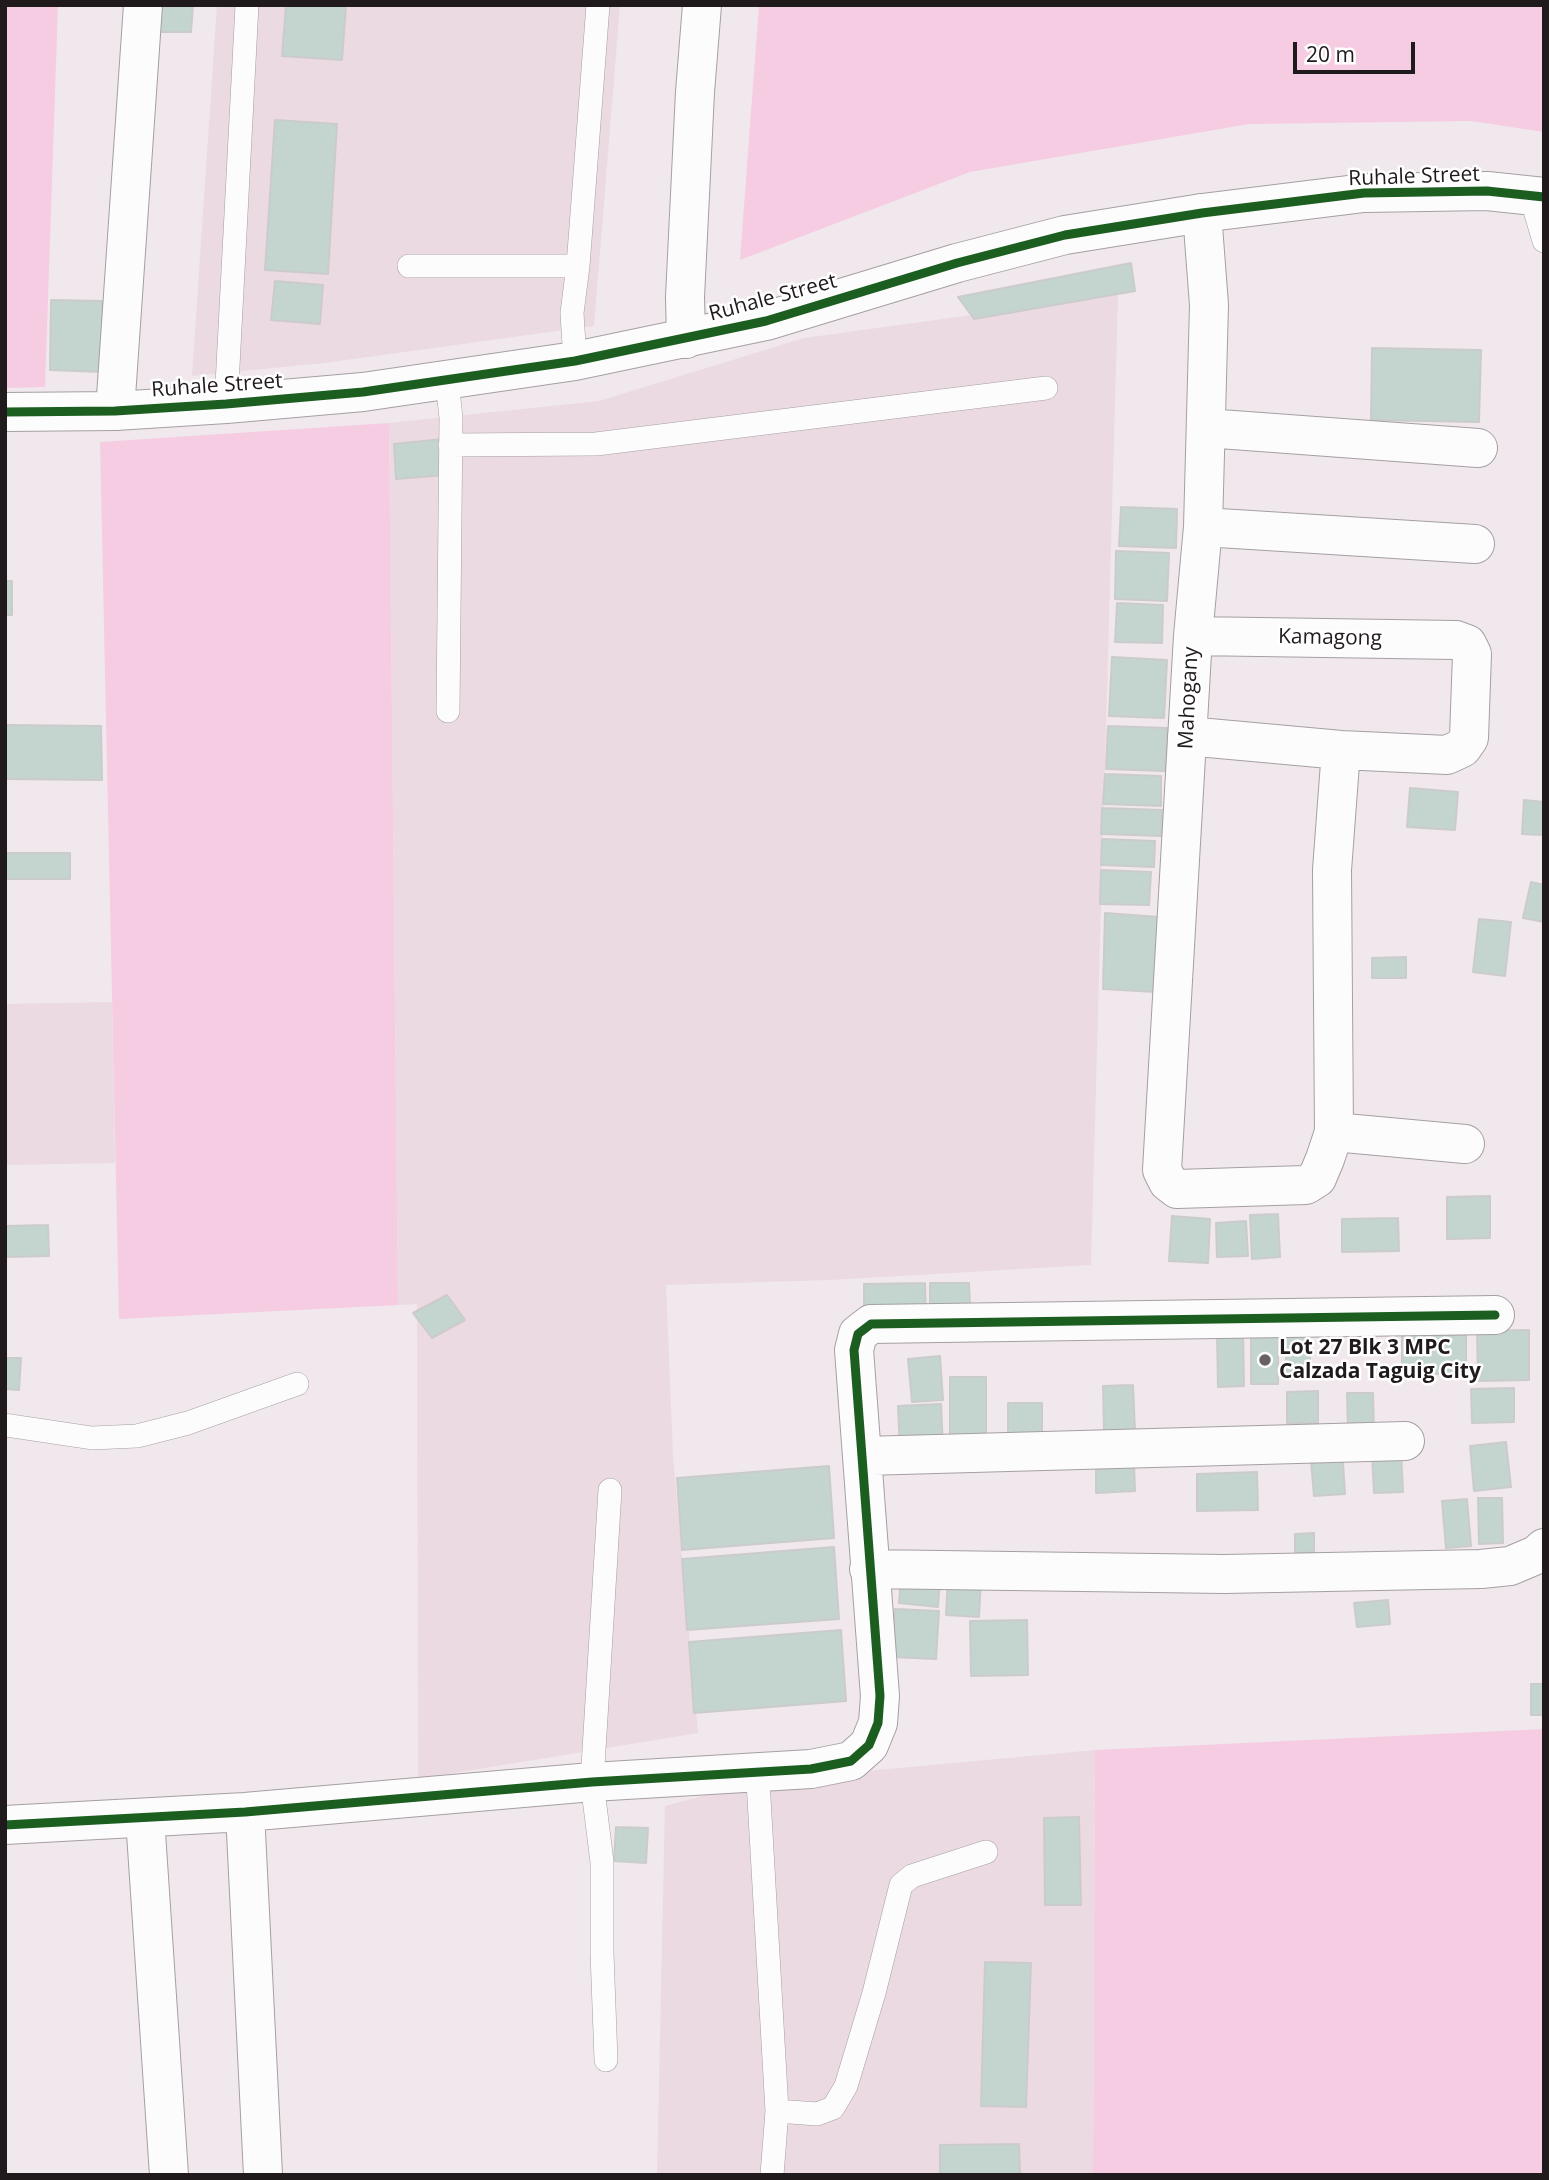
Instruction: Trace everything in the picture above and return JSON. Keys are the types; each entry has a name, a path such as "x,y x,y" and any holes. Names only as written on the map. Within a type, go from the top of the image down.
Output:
{"street":[{"path":"115,411 143,5"},
{"path":"686,339 685,297 702,5"},
{"name":"Ruhale Street","path":"5,412 115,411 226,404 363,392 447,381 575,361 766,321 957,263 1065,235 1202,213 1364,193 1487,191 1537,197"},
{"name":"Mahogany","path":"1202,213 1209,305 1203,527 1193,636 1162,1170 1168,1182 1177,1189 1306,1185 1317,1178 1334,1132"},
{"path":"1206,428 1478,448"},
{"path":"1203,527 1475,544"},
{"name":"Kamagong","path":"1193,636 1456,640 1467,644 1472,654 1469,738 1462,748 1447,755 1341,750"},
{"path":"1187,736 1341,750 1332,870 1334,1132 1465,1144"},
{"path":"5,1825 245,1812 592,1782 811,1769 851,1761 869,1745 878,1723 880,1696 854,1350 858,1334 871,1324 1495,1315"},
{"path":"864,1456 1405,1441"},
{"path":"869,1569 1224,1574 1482,1569 1510,1566 1536,1555 1544,1548"},
{"path":"245,1812 263,2175"},
{"path":"145,1818 169,2175"}],"lane":[{"path":"226,404 247,5"},
{"path":"575,361 572,313 598,5"},
{"path":"1537,197 1544,241"},
{"path":"410,266 578,266"},
{"path":"447,381 451,418 448,711"},
{"path":"450,445 596,444 1046,388"},
{"path":"5,1425 92,1438 137,1436 188,1423 297,1384"},
{"path":"606,2060 602,1862 592,1782 610,1490"},
{"path":"763,1770 758,1780 777,2111 772,2175"},
{"path":"777,2111 817,2114 833,2108 846,2086 874,1993 901,1885 912,1876 986,1852"}],"shaded area":[{"path":"5,5 58,5 45,387 5,388"},
{"path":"217,5 620,5 594,326 324,363 192,376"},
{"path":"759,5 1544,5 1544,132 1471,121 1249,124 970,172 740,260"},
{"path":"1118,295 1091,1265 830,1280 666,1285 673,1456 698,1733 418,1779 417,1304 398,1305 389,423 599,401 804,338"},
{"path":"389,423 398,1305 119,1319 100,442"},
{"path":"112,1002 115,1163 5,1165 5,1004"},
{"path":"1544,1729 1544,2175 1093,2175 1095,1750"},
{"path":"1095,1750 1093,2175 657,2175 665,1806 758,1781"}],"building":[{"path":"158,5 193,5 191,32 157,32"},
{"path":"286,5 346,5 342,60 282,56"},
{"path":"275,120 337,124 328,274 265,270"},
{"path":"1131,263 1135,291 974,319 958,297"},
{"path":"275,281 323,285 320,324 271,320"},
{"path":"51,300 102,301 102,372 50,370"},
{"path":"1372,348 1481,350 1479,422 1371,420"},
{"path":"443,439 446,475 396,479 394,444"},
{"path":"1121,507 1177,509 1176,548 1119,546"},
{"path":"1116,551 1169,553 1167,601 1115,599"},
{"path":"5,581 12,581 12,615 5,615"},
{"path":"1117,603 1163,605 1162,643 1115,642"},
{"path":"1112,657 1167,660 1164,718 1109,716"},
{"path":"5,725 101,726 102,780 5,779"},
{"path":"1108,726 1167,728 1165,771 1106,769"},
{"path":"1105,774 1161,776 1161,806 1103,804"},
{"path":"1410,788 1458,792 1455,830 1407,827"},
{"path":"1524,800 1544,802 1544,835 1522,834"},
{"path":"1102,808 1162,810 1161,836 1101,834"},
{"path":"1102,839 1155,841 1154,867 1101,865"},
{"path":"5,853 70,853 70,879 5,879"},
{"path":"1101,870 1151,872 1149,905 1100,904"},
{"path":"1531,882 1544,885 1544,922 1523,918"},
{"path":"1105,913 1159,917 1156,992 1103,989"},
{"path":"1479,919 1511,922 1505,976 1473,972"},
{"path":"1406,957 1406,978 1372,978 1372,958"},
{"path":"1490,1196 1490,1238 1447,1239 1447,1197"},
{"path":"1278,1214 1280,1257 1252,1259 1250,1215"},
{"path":"1172,1216 1210,1219 1208,1263 1169,1261"},
{"path":"1398,1218 1399,1251 1342,1252 1342,1219"},
{"path":"1246,1221 1248,1256 1217,1257 1216,1223"},
{"path":"48,1225 49,1256 5,1257 5,1226"},
{"path":"925,1283 926,1321 864,1323 864,1284"},
{"path":"930,1283 969,1283 971,1325 930,1325"},
{"path":"447,1295 465,1320 432,1338 413,1313"},
{"path":"1529,1330 1529,1380 1478,1381 1477,1331"},
{"path":"1243,1331 1244,1386 1218,1387 1217,1332"},
{"path":"1310,1334 1310,1379 1286,1379 1286,1335"},
{"name":"Lot 27 Blk 3 MPC Calzada Taguig City","path":"1251,1335 1278,1335 1278,1384 1251,1384"},
{"path":"1466,1335 1466,1374 1402,1374 1402,1336"},
{"path":"940,1356 943,1400 912,1402 908,1359"},
{"path":"5,1358 21,1358 19,1390 5,1389"},
{"path":"950,1377 986,1377 986,1443 950,1443"},
{"path":"1133,1385 1135,1432 1104,1433 1103,1386"},
{"path":"1514,1388 1514,1422 1472,1423 1471,1389"},
{"path":"1318,1391 1318,1423 1287,1423 1287,1392"},
{"path":"1347,1393 1373,1393 1374,1432 1348,1432"},
{"path":"1008,1403 1042,1403 1042,1440 1008,1440"},
{"path":"941,1404 943,1449 900,1450 898,1406"},
{"path":"1506,1442 1511,1487 1474,1491 1470,1446"},
{"path":"1342,1447 1345,1494 1314,1496 1310,1449"},
{"path":"1401,1451 1403,1492 1374,1493 1372,1454"},
{"path":"1134,1464 1135,1491 1096,1493 1096,1466"},
{"path":"829,1466 834,1538 682,1550 677,1478"},
{"path":"1257,1472 1258,1510 1197,1511 1197,1474"},
{"path":"1478,1498 1502,1498 1503,1543 1479,1544"},
{"path":"1467,1499 1471,1546 1446,1548 1442,1501"},
{"path":"1314,1533 1314,1552 1295,1553 1295,1534"},
{"path":"834,1547 839,1619 687,1630 682,1559"},
{"path":"901,1576 940,1578 938,1607 899,1603"},
{"path":"948,1576 981,1578 979,1617 946,1615"},
{"path":"1388,1600 1390,1624 1357,1627 1354,1603"},
{"path":"895,1609 939,1611 936,1659 892,1657"},
{"path":"1027,1620 1028,1675 971,1676 970,1621"},
{"path":"841,1630 846,1701 694,1713 689,1642"},
{"path":"1531,1684 1544,1684 1544,1715 1531,1715"},
{"path":"1079,1817 1081,1905 1045,1905 1044,1818"},
{"path":"616,1827 648,1828 646,1863 614,1861"},
{"path":"985,1962 1031,1963 1026,2107 981,2106"},
{"path":"1019,2144 1020,2175 940,2175 940,2145"}],"cycle path":[{"path":"5,412 115,411 363,392 575,361 766,321 957,263 1065,235 1202,213 1364,193 1487,191 1544,197"},
{"path":"5,1825 245,1812 592,1782 811,1769 851,1761 869,1745 878,1723 880,1696 854,1350 858,1334 871,1324 1495,1315"}],"place":[{"name":"Lot 27 Blk 3 MPC Calzada Taguig City","path":"1265,1360"}]}
